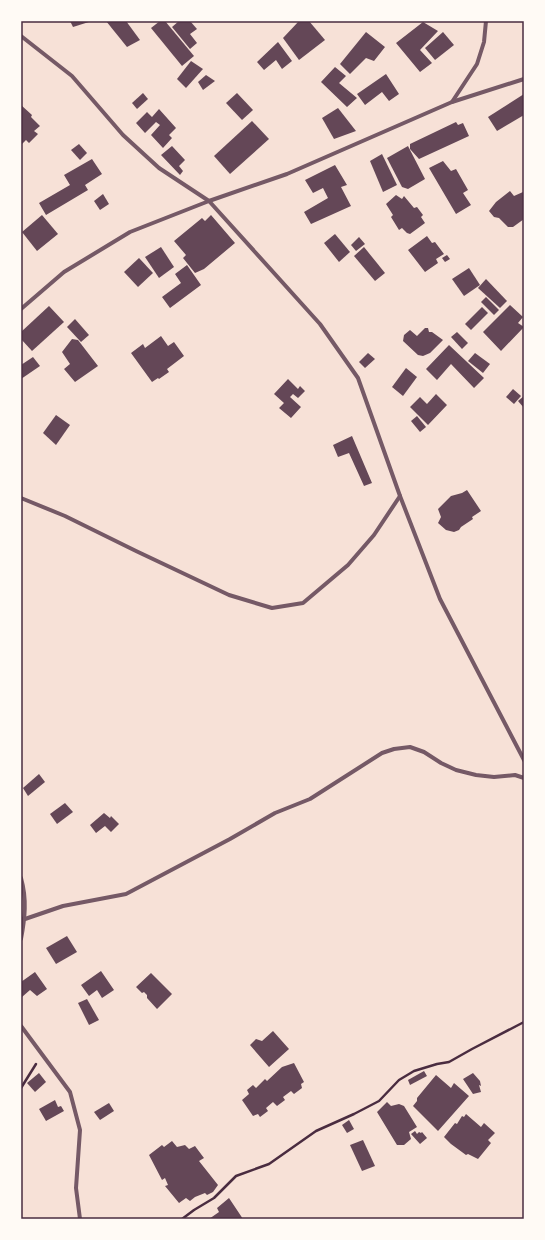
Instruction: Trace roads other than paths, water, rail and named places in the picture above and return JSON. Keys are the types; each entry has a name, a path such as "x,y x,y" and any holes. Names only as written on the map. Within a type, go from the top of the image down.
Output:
{"street":[{"path":"452,102 477,64 484,42 486,21"},
{"path":"21,36 72,76 123,135 159,168 209,201 320,324 358,378 400,496 440,599 524,760"},
{"path":"21,309 64,272 130,232 209,201 287,174 452,102 524,79"},
{"path":"21,498 65,516 229,595 272,608 303,603 348,565 374,535 400,496"},
{"path":"23,919 63,906 126,894 275,814 310,799 382,752 410,747 424,752 441,763 456,770 476,776 494,777 515,775 524,778"},
{"path":"21,878 25,891 21,939"},
{"path":"21,1026 70,1092 80,1130 76,1188 80,1219"}]}
